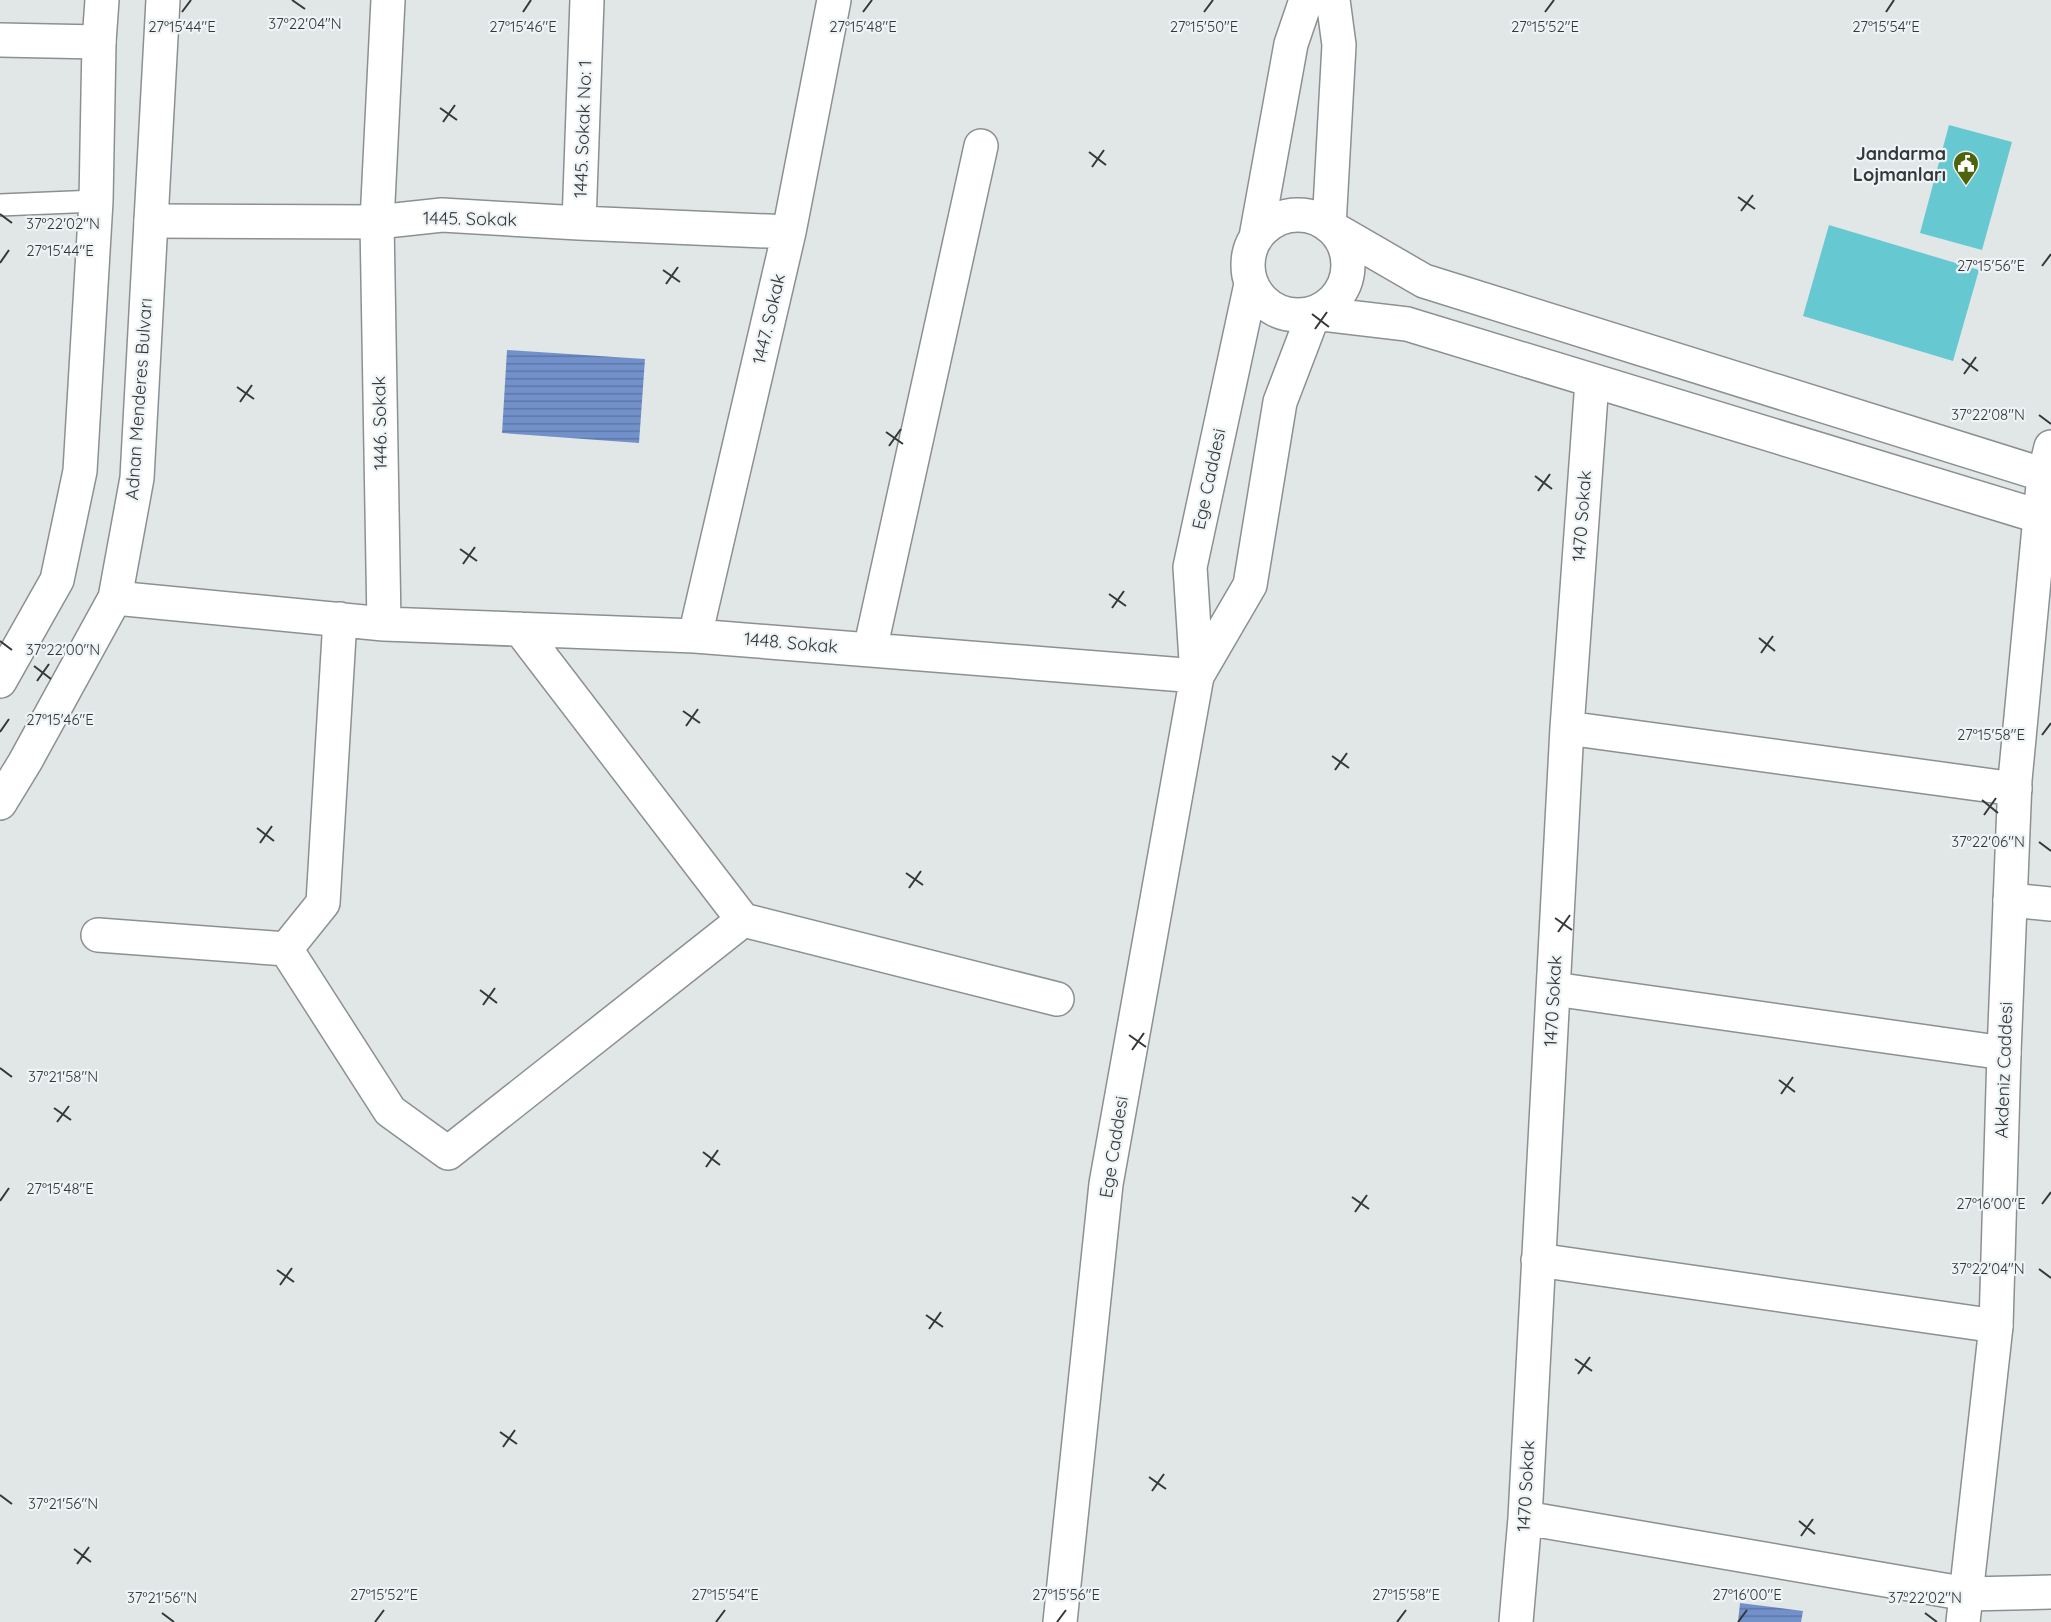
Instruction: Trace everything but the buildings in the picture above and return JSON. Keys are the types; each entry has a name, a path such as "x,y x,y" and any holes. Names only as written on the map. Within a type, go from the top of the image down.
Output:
{"street":[{"path":"0,681 57,580 80,471 96,201 102,0"},
{"name":"Adnan Menderes Bulvarı","path":"0,803 115,598 137,478 163,0"},
{"path":"377,222 388,0"},
{"name":"1445. Sokak No: 1","path":"579,223 588,0"},
{"name":"1447. Sokak","path":"695,636 789,232 834,0"},
{"path":"1306,0 1291,44 1256,237 1249,252 1247,268 1251,284 1270,308 1284,314 1299,316 1314,313 1328,306 1346,281 1348,266 1346,251 1339,237 1329,226 1339,45 1333,0"},
{"path":"0,40 99,42"},
{"path":"870,650 981,146"},
{"name":"1445. Sokak","path":"151,222 377,222 442,214 579,223 789,232"},
{"path":"1256,237 1277,219 1290,215 1311,217 1424,280 2049,466"},
{"name":"1446. Sokak","path":"377,222 384,624"},
{"name":"Ege Caddesi","path":"1060,1622 1106,1184 1197,675 1190,567 1251,284"},
{"path":"1314,313 1407,324 2045,518"},
{"name":"Ege Caddesi","path":"1197,675 1250,585 1280,402 1314,313"},
{"name":"1470 Sokak","path":"1516,1622 1525,1518 1567,728 1592,381"},
{"name":"Akdeniz Caddesi","path":"1965,1608 1996,1326 2015,789 2049,466"},
{"name":"1448. Sokak","path":"115,598 384,624 695,636 1197,675"},
{"path":"286,950 323,903 340,619"},
{"path":"520,629 743,920 1057,999"},
{"path":"1567,728 2015,789"},
{"path":"2010,900 2051,904"},
{"path":"286,950 390,1111 448,1153 743,920"},
{"path":"98,935 286,950"},
{"path":"1554,989 2004,1053"},
{"path":"1538,1260 1996,1326"},
{"path":"1525,1518 1965,1608 2051,1592"}],"lane":[{"path":"0,205 96,201"}],"water":[{"path":"507,350 645,359 639,443 502,433"},
{"path":"1740,1603 1803,1611 1801,1622 1738,1622"}],"place":[{"name":"Jandarma Lojmanları","path":"1966,187"}]}
